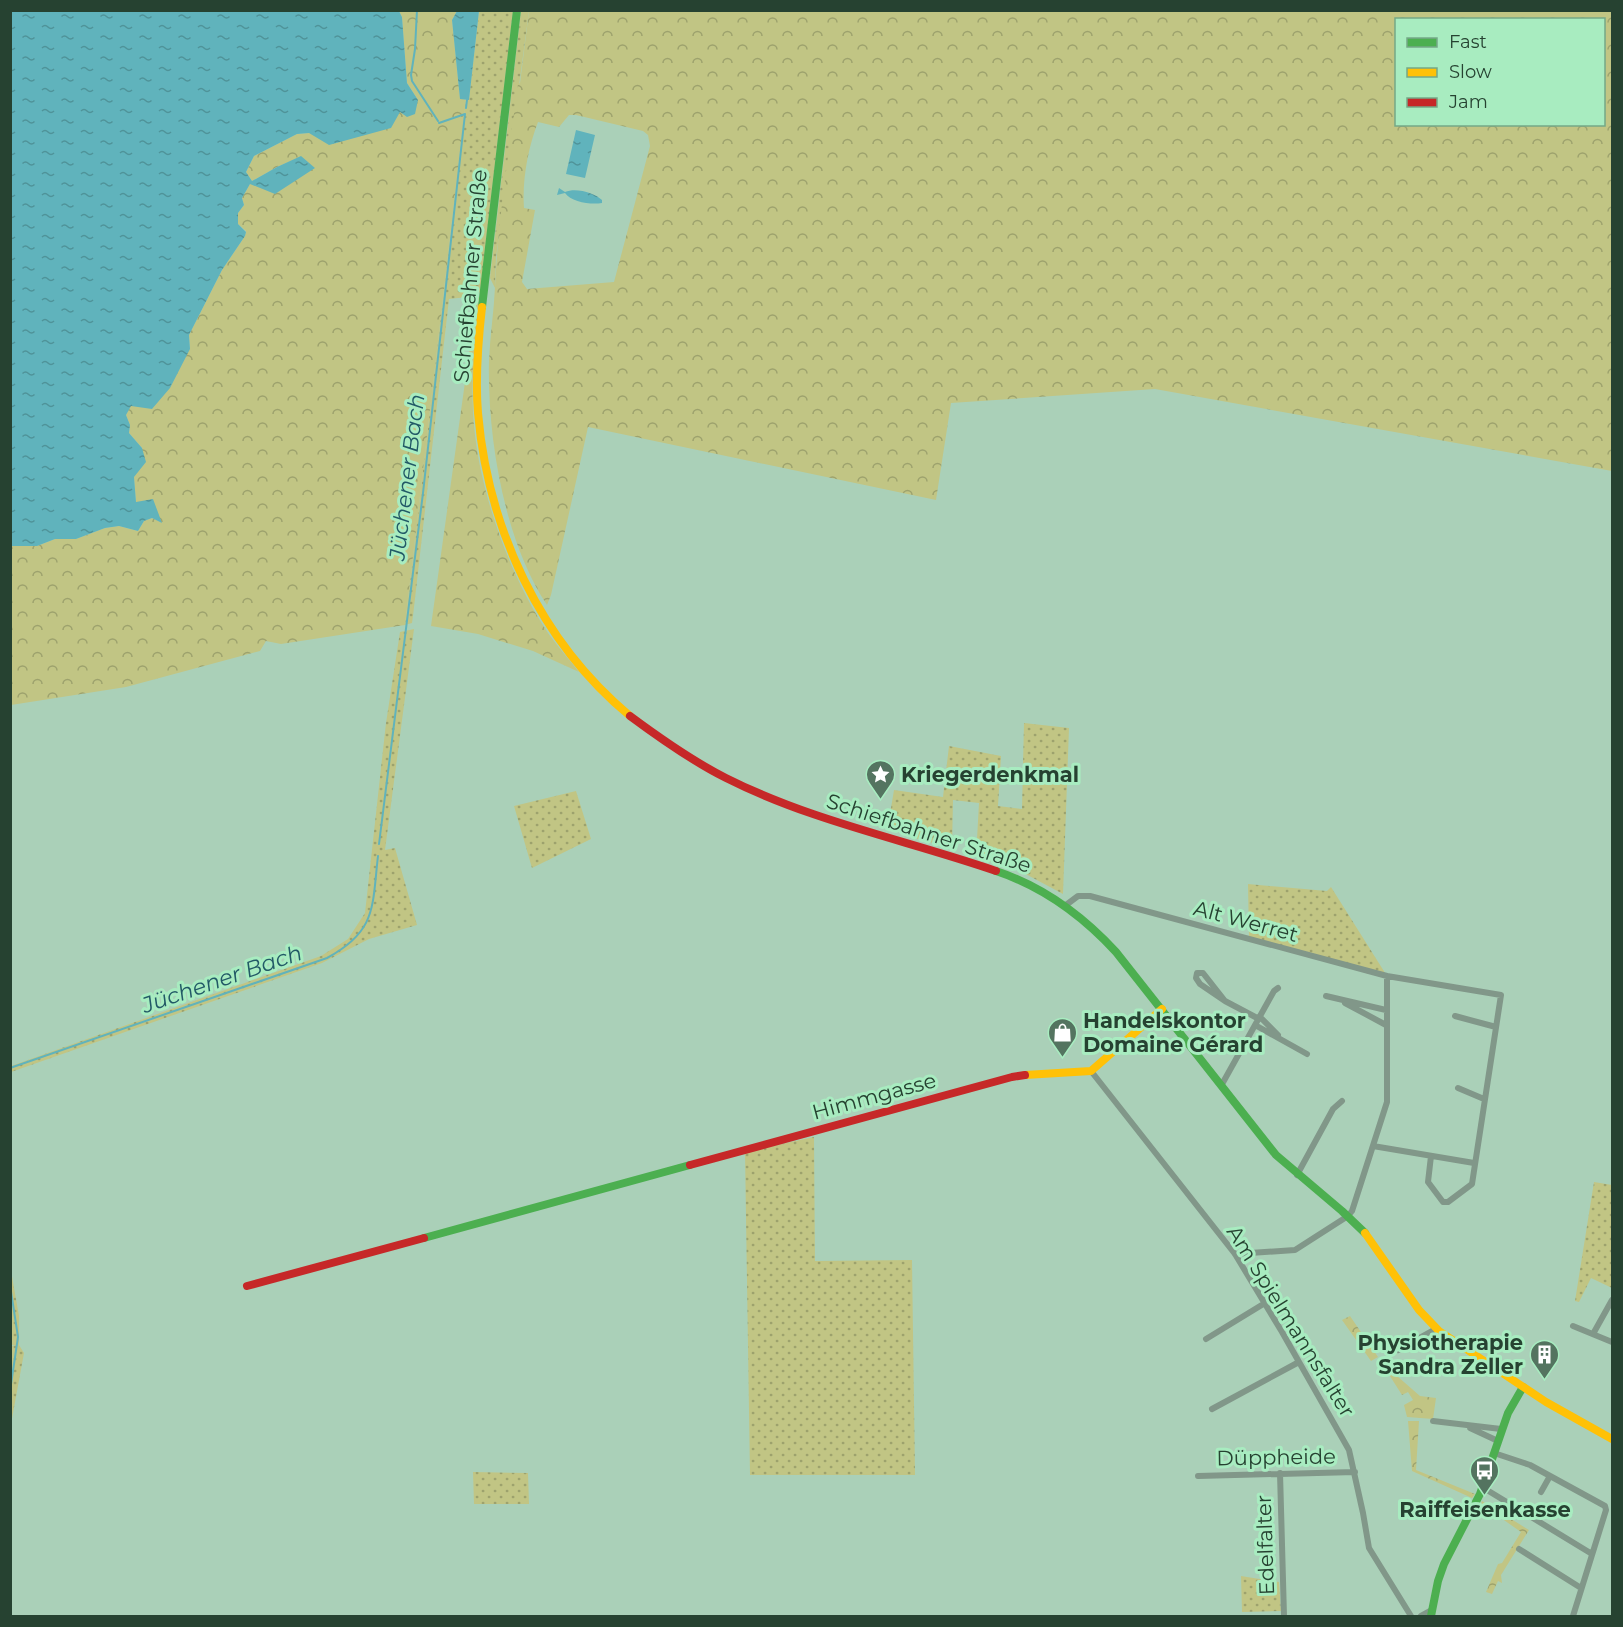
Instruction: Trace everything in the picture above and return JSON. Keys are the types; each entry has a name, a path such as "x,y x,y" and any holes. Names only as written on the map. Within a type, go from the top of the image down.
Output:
{"street":[{"name":"Schiefbahner Straße","path":"517,10 481,322 478,409 482,450 494,506 509,551 531,595 570,655 608,696 641,726 698,763 732,781 786,805 996,871 1037,888 1066,905 1103,937 1276,1155 1348,1216 1369,1238 1420,1312 1436,1329 1566,1414 1612,1439"},
{"name":"Alt Werret","path":"1066,905 1078,896 1090,896 1387,976 1501,995 1496,1027"},
{"path":"1225,1001 1203,973 1197,973 1198,982 1225,1001 1258,1020 1307,1054"},
{"path":"1235,1254 1295,1250 1348,1216 1387,1102 1387,976"},
{"path":"1221,1086 1278,988"},
{"path":"1326,996 1386,1010"},
{"path":"1337,999 1386,1025"},
{"path":"1091,1071 1162,1009"},
{"path":"1431,1156 1428,1182 1444,1203 1472,1184 1496,1027 1455,1016"},
{"name":"Himmgasse","path":"247,1286 1012,1077 1039,1073 1091,1071"},
{"name":"Am Spielmannsfalter","path":"1091,1071 1235,1254 1265,1303 1344,1441 1355,1472 1369,1548 1413,1616"},
{"path":"1458,1088 1485,1099"},
{"path":"1297,1175 1333,1109 1342,1101"},
{"path":"1372,1146 1474,1162"},
{"path":"1593,1334 1612,1300"},
{"path":"1206,1339 1265,1303"},
{"path":"1573,1326 1612,1342"},
{"path":"1398,1350 1436,1329"},
{"path":"1212,1409 1299,1362"},
{"path":"1421,1617 1432,1613 1444,1564 1482,1487 1502,1429 1523,1387"},
{"path":"1433,1421 1502,1429"},
{"path":"1464,1425 1498,1441"},
{"path":"1494,1453 1530,1465 1605,1506 1606,1510 1573,1616"},
{"name":"Düppheide","path":"1198,1476 1355,1472"},
{"name":"Edelfalter","path":"1280,1473 1284,1617"},
{"path":"1541,1492 1550,1476"},
{"path":"1482,1487 1592,1554"},
{"path":"1519,1549 1581,1588"}],"green space":[{"path":"399,11 457,11 452,20 460,98 466,100 405,625 281,644 266,641 260,651 126,687 11,705 10,546 37,546 55,539 76,539 105,528 119,526 138,531 144,521 152,518 161,522 136,502 134,477 142,448 129,433 130,425 126,415 130,406 190,349 189,335 222,270 245,236 246,231 238,224 238,213 244,205 242,198 250,184 300,157 252,181 246,172 254,156 297,134 401,112 418,100 407,83 402,17"},
{"path":"479,11 513,11 480,292 477,296 449,299 413,616 412,623 405,625 466,100 469,99"},
{"path":"521,11 529,11 496,258 495,288 490,278"},
{"path":"529,11 1612,11 1612,471 1155,389 951,403 936,500 588,427 547,605 532,579 509,519 495,454 489,390 499,236 518,84 520,83","holes":["569,115 643,131 648,135 650,146 614,282 527,289 522,282 535,210 524,208 525,175 531,142 538,122 559,127"]},
{"path":"477,296 479,298 473,369 473,411 480,468 507,556 520,584 548,633 579,672 533,651 478,634 431,626"},
{"path":"414,629 385,850 395,848 417,925 369,939 322,963 11,1072 11,1066 321,956 348,939 365,913 386,723 400,632"},
{"path":"1024,723 1069,728 1063,894 1020,871 976,857 979,803 953,800 952,848 907,836 888,826 894,790 943,797 949,746 1001,756 998,806 1022,809"},
{"path":"576,791 591,839 532,868 514,806"},
{"path":"1248,884 1327,891 1331,887 1387,976 1249,938"},
{"path":"814,1137 815,1261 912,1260 915,1475 750,1475 745,1152"},
{"path":"1594,1182 1612,1185 1612,1288 1591,1278 1579,1302 1575,1301"},
{"path":"10,1265 19,1316 19,1345 24,1353 11,1424 11,1346 17,1346 11,1345"},
{"path":"1350,1316 1378,1357 1371,1361 1342,1320"},
{"path":"1381,1362 1420,1396 1436,1398 1433,1419 1407,1417 1404,1405 1413,1400 1408,1392 1402,1395"},
{"path":"1408,1421 1419,1421 1416,1470 1475,1494 1472,1498 1412,1471"},
{"path":"473,1472 528,1473 529,1504 474,1504"},
{"path":"1482,1501 1529,1530 1501,1575 1502,1583 1498,1581 1492,1594 1486,1592 1498,1564 1502,1563 1521,1532 1481,1504"},
{"path":"1241,1576 1279,1582 1281,1611 1242,1612"}],"water":[{"path":"11,10 399,11 402,17 407,83 418,100 415,114 407,117 400,112 391,128 329,145 309,133 297,134 254,156 246,172 252,181 301,156 315,168 275,194 250,184 242,198 244,205 238,213 238,224 246,232 245,236 222,270 189,335 190,349 170,388 152,409 131,406 126,415 130,425 129,433 142,448 146,462 134,477 136,502 153,499 162,523 152,518 144,521 138,531 119,526 105,528 76,539 55,539 37,546 11,546"},
{"path":"457,11 479,11 469,100 460,99 452,20"},
{"path":"576,130 595,135 585,178 566,174"},
{"path":"559,188 565,192 580,190 590,193 599,197 602,203 582,202 572,199 565,193 557,195"}],"waterway":[{"path":"417,10 412,81 438,121"},
{"name":"Jüchener Bach","path":"466,108 467,100"},
{"name":"Jüchener Bach","path":"379,844 423,493 465,114 439,123"},
{"name":"Jüchener Bach","path":"10,1068 327,958 355,938 364,927 375,890 378,856"},
{"name":"Jüchener Bach","path":"10,1285 18,1337 10,1391"}],"traffic: fast":[{"path":"482,307 517,10"},
{"path":"996,871 1046,894 1090,926 1116,952 1276,1155 1365,1233"},
{"path":"424,1238 690,1165"},
{"path":"1431,1616 1444,1564 1480,1494 1508,1413 1523,1387"}],"traffic: slow":[{"path":"482,307 477,360 478,413 493,499 507,540 524,580 545,618 598,686 630,716"},
{"path":"1025,1075 1091,1071 1162,1009"},
{"path":"1365,1233 1419,1310 1439,1331 1546,1402 1612,1439"}],"traffic: jam":[{"path":"630,716 701,764 758,793 825,818 996,871"},
{"path":"690,1165 1025,1075"},
{"path":"247,1286 424,1238"}],"place":[{"name":"Kriegerdenkmal","path":"880,800"},
{"name":"Handelskontor Domaine Gérard","path":"1062,1058"},
{"name":"Physiotherapie Sandra Zeller","path":"1544,1380"},
{"name":"Raiffeisenkasse","path":"1485,1496"}]}
